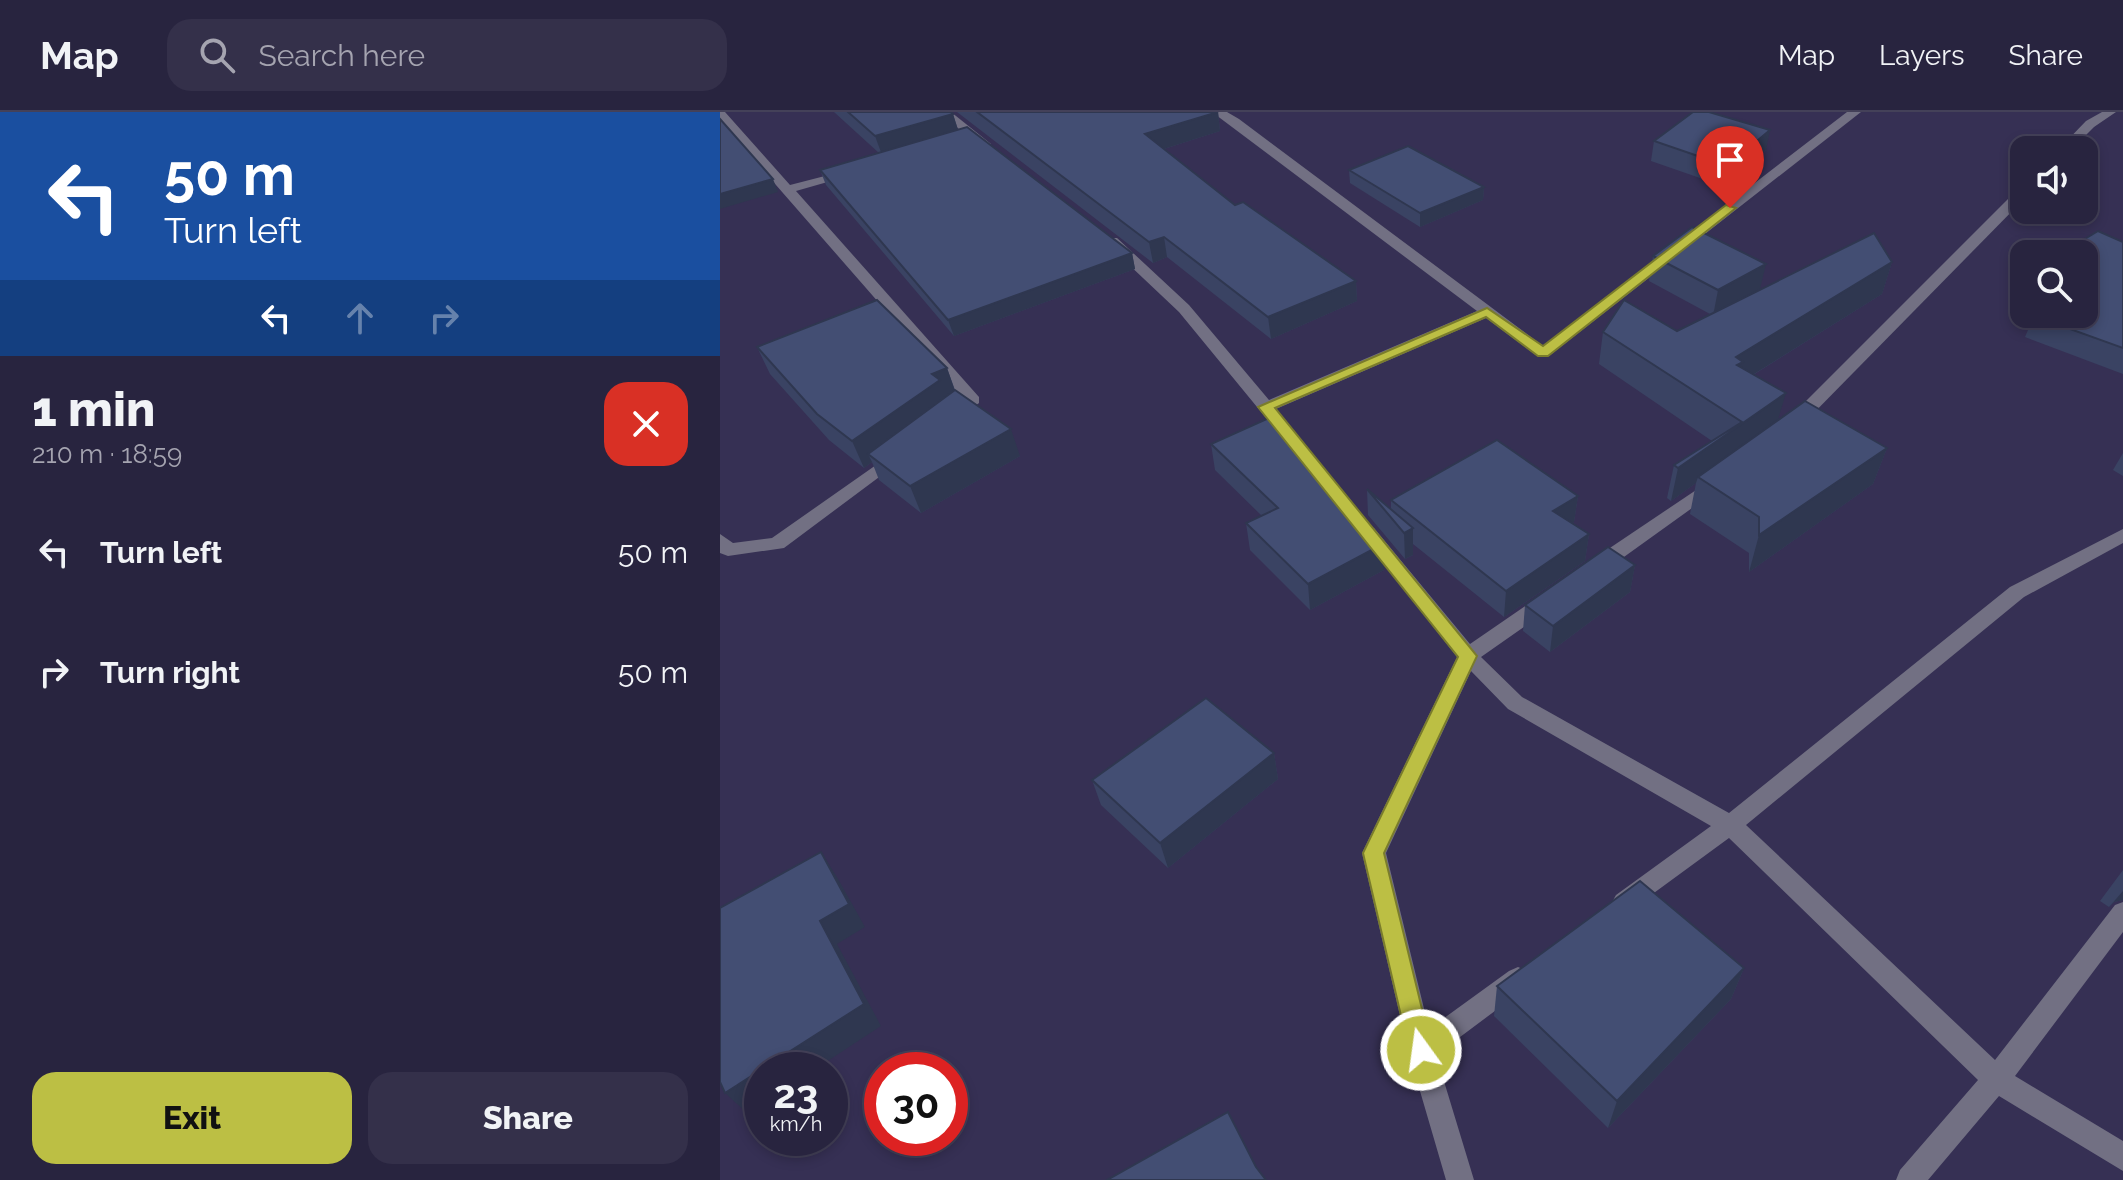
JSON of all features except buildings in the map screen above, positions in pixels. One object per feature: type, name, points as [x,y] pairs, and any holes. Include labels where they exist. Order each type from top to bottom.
[{"type":"street","points":[[944,112],[967,137],[998,154]]},
{"type":"street","points":[[1218,112],[1543,353],[1855,112]]},
{"type":"street","points":[[2078,136],[2110,112]]},
{"type":"street","points":[[720,114],[973,400],[936,427]]},
{"type":"street","points":[[786,190],[859,169]]},
{"type":"street","points":[[1777,440],[2010,205]]},
{"type":"street","points":[[1094,228],[1143,265],[1218,347],[1305,454]]},
{"type":"street","points":[[1266,407],[1487,312]]},
{"type":"street","points":[[720,540],[728,550],[777,544],[911,445]]},
{"type":"street","points":[[1584,575],[1726,476]]},
{"type":"street","points":[[1353,513],[1468,656],[1515,703],[1730,825],[1996,1079],[2123,1157]]},
{"type":"street","points":[[1601,919],[1730,825],[2017,592],[2123,535]]},
{"type":"street","points":[[1460,1180],[1421,1050],[1374,853],[1468,656],[1558,593]]},
{"type":"street","points":[[1910,1180],[1996,1079],[2123,913]]},
{"type":"street","points":[[1421,1050],[1537,966]]},
{"type":"route","points":[[1421,1050],[1374,853],[1468,656],[1266,407],[1487,312],[1543,353],[1730,208]]}]
